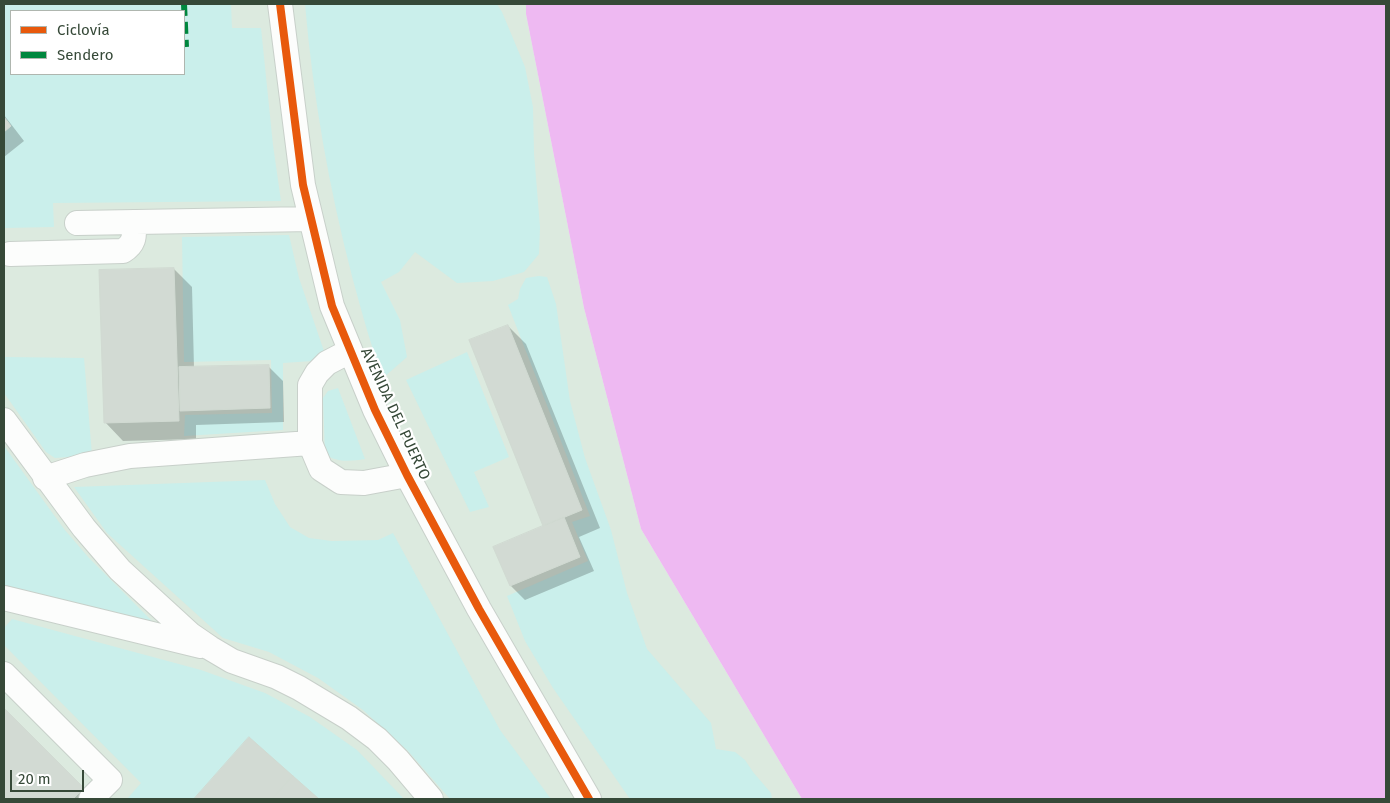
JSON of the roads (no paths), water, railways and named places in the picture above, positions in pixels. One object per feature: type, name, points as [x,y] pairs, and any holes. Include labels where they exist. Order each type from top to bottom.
[{"type":"street","name":"AVENIDA DEL PUERTO","points":[[280,4],[303,185],[332,306],[375,410],[407,475],[479,609],[589,799]]},
{"type":"street","points":[[77,223],[311,219]]},
{"type":"street","points":[[10,254],[123,251],[134,240],[134,222]]},
{"type":"street","points":[[350,351],[327,363],[317,373],[310,385],[310,443],[321,468],[341,482],[364,484],[407,475]]},
{"type":"street","points":[[4,420],[45,478],[120,570],[191,635],[232,661],[277,677],[349,718],[377,740],[398,760],[431,799]]},
{"type":"street","points":[[45,478],[85,465],[130,456],[310,443]]},
{"type":"street","points":[[5,599],[210,648]]},
{"type":"street","points":[[4,674],[110,780],[91,799]]}]
